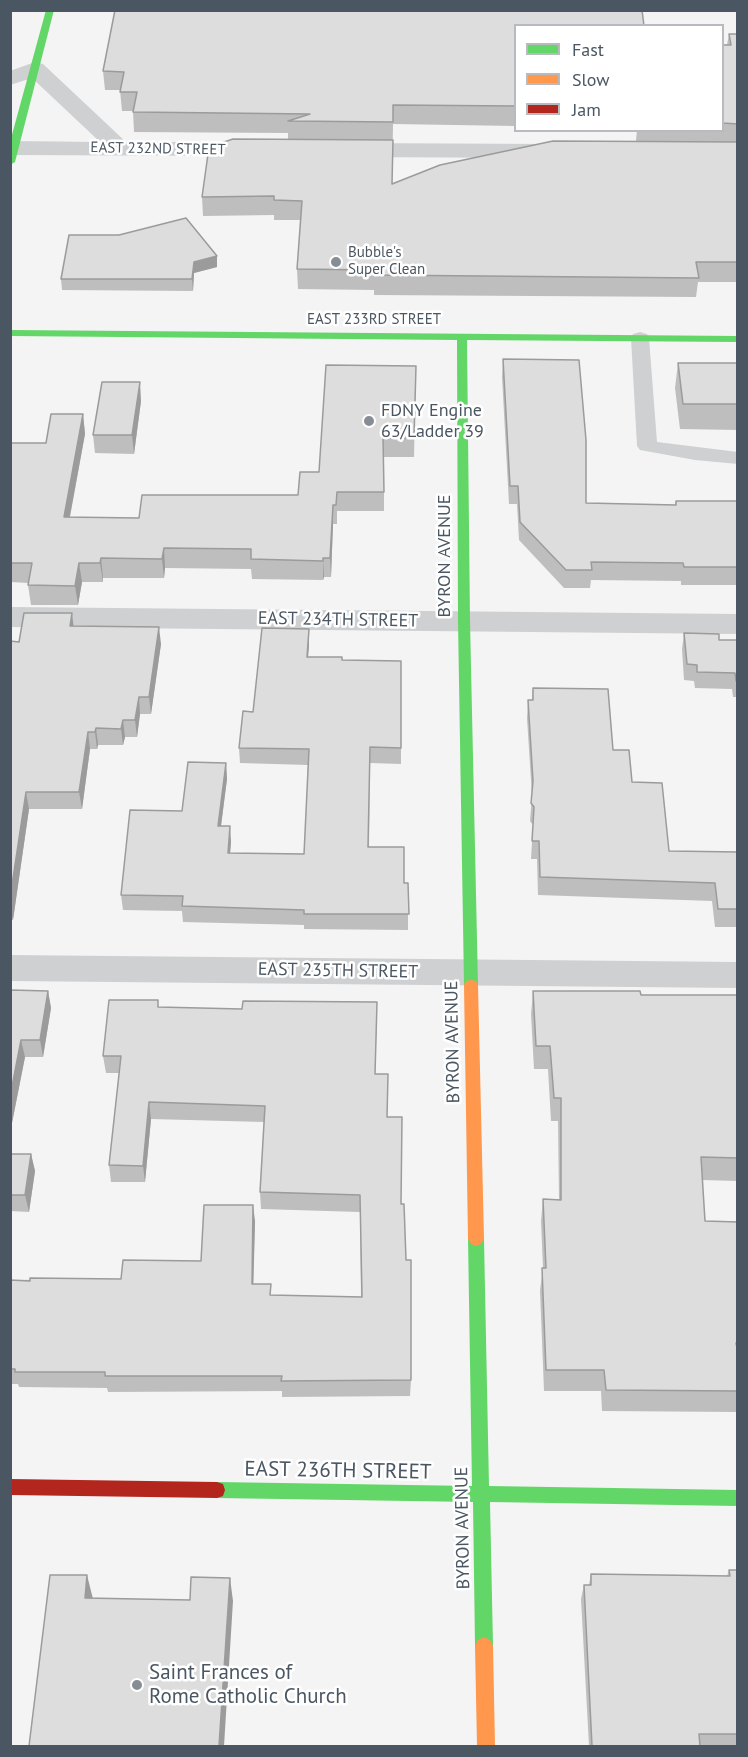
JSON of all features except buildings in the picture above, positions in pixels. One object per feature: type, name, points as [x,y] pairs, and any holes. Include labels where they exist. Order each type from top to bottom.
[{"type":"street","points":[[12,153],[50,10]]},
{"type":"street","points":[[10,79],[35,69]]},
{"type":"street","points":[[35,69],[121,149]]},
{"type":"street","name":"EAST 232ND STREET","points":[[12,153],[121,149],[275,150]]},
{"type":"street","points":[[322,150],[570,151]]},
{"type":"street","name":"EAST 233RD STREET","points":[[10,333],[738,339]]},
{"type":"street","name":"BYRON AVENUE","points":[[462,337],[464,621],[486,1746]]},
{"type":"street","name":"EAST 234TH STREET","points":[[10,617],[738,624]]},
{"type":"street","name":"EAST 235TH STREET","points":[[10,968],[738,975]]},
{"type":"street","name":"EAST 236TH STREET","points":[[10,1487],[738,1498]]},
{"type":"lane","points":[[640,338],[647,446],[738,458]]},
{"type":"traffic: fast","points":[[10,162],[50,10]]},
{"type":"traffic: fast","points":[[10,333],[738,339]]},
{"type":"traffic: fast","points":[[462,337],[464,621],[471,985]]},
{"type":"traffic: fast","points":[[476,1239],[484,1646]]},
{"type":"traffic: fast","points":[[217,1490],[738,1498]]},
{"type":"traffic: slow","points":[[471,985],[476,1239]]},
{"type":"traffic: slow","points":[[484,1646],[486,1746]]},
{"type":"traffic: jam","points":[[10,1487],[217,1490]]},
{"type":"place","name":"Bubble's Super Clean","points":[[336,262]]},
{"type":"place","name":"FDNY Engine 63/Ladder 39","points":[[369,421]]},
{"type":"place","name":"Saint Frances of Rome Catholic Church","points":[[137,1685]]}]
